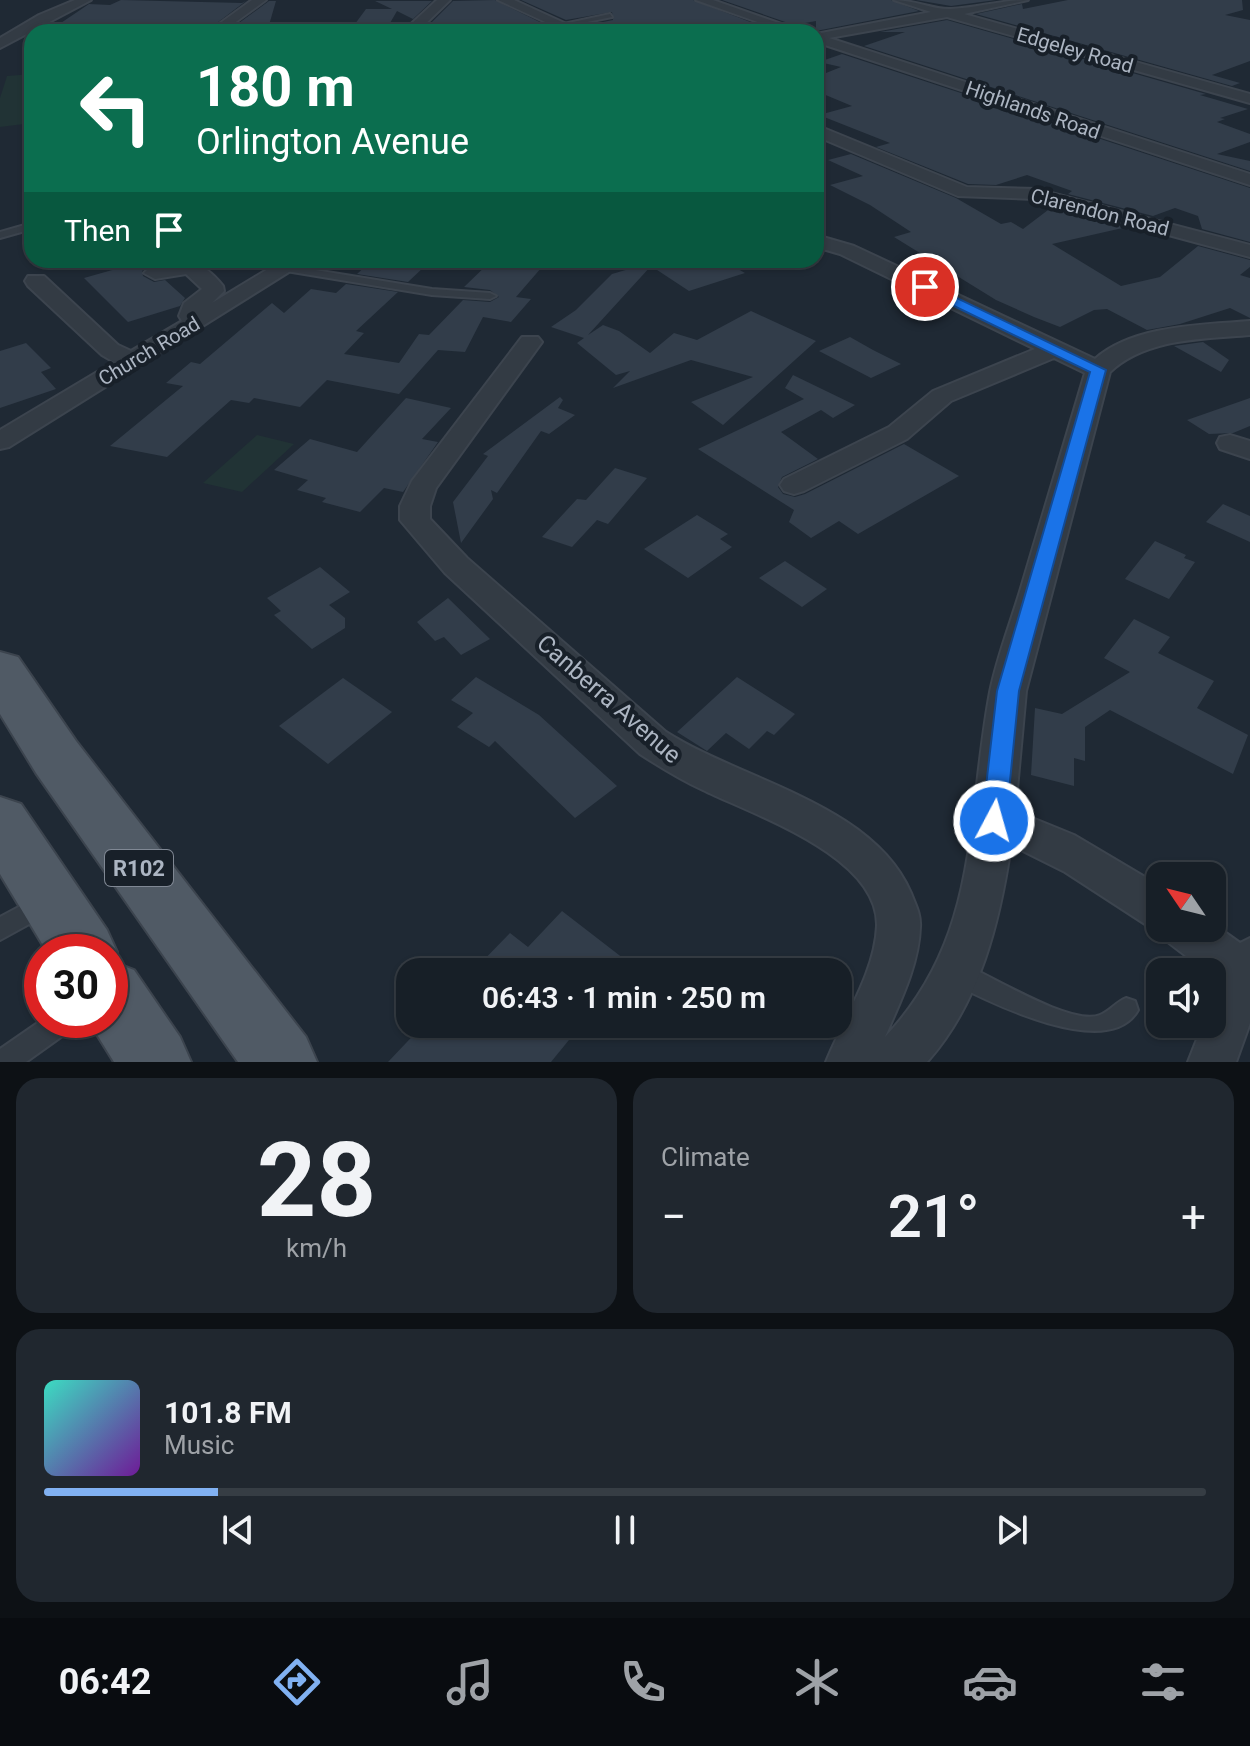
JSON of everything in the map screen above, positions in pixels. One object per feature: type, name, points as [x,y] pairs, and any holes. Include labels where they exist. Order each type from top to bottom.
[{"type":"main road","name":"R102","points":[[0,671],[56,757],[281,1062]]},
{"type":"main road","points":[[0,822],[26,915],[56,934]]},
{"type":"main road","points":[[128,1021],[155,1062]]},
{"type":"street","points":[[32,24],[85,0]]},
{"type":"street","points":[[226,24],[260,0]]},
{"type":"street","points":[[418,24],[444,0]]},
{"type":"street","points":[[504,0],[560,24]]},
{"type":"street","points":[[702,0],[774,24]]},
{"type":"street","name":"Edgeley Road","points":[[900,0],[1245,96]]},
{"type":"street","points":[[824,36],[912,17],[1022,0]]},
{"type":"street","points":[[14,19],[43,18]]},
{"type":"street","points":[[0,44],[24,28]]},
{"type":"street","points":[[12,35],[24,35]]},
{"type":"street","name":"Highlands Road","points":[[824,41],[1250,180]]},
{"type":"street","points":[[1212,106],[1245,96]]},
{"type":"street","name":"Clarendon Road","points":[[824,133],[964,192],[1036,194],[1240,245],[1250,251]]},
{"type":"street","points":[[824,243],[847,250],[1098,370]]},
{"type":"street","points":[[155,273],[184,268]]},
{"type":"street","points":[[190,326],[190,311],[213,291],[212,286],[191,268]]},
{"type":"street","name":"Church Road","points":[[0,441],[284,268]]},
{"type":"street","points":[[36,281],[110,350],[131,361]]},
{"type":"street","points":[[895,1062],[929,1025],[956,973],[982,897],[1008,691],[1098,370],[1106,360],[1155,341],[1250,328]]},
{"type":"street","name":"Canberra Avenue","points":[[530,342],[422,487],[415,506],[415,520],[465,573],[653,743],[691,768],[824,827],[846,841],[866,860],[890,892],[899,916],[896,944],[850,1062]]},
{"type":"street","points":[[794,485],[898,433],[942,396],[1055,349]]},
{"type":"street","points":[[994,821],[1035,834],[1073,854],[1146,901]]},
{"type":"street","points":[[1207,942],[1247,967],[1212,1062]]},
{"type":"lane","points":[[1139,0],[1159,5]]},
{"type":"lane","points":[[567,24],[610,16]]},
{"type":"lane","points":[[0,235],[24,228]]},
{"type":"lane","points":[[311,268],[432,292],[490,296]]},
{"type":"lane","points":[[956,973],[1066,1026],[1100,1028],[1126,1010]]},
{"type":"lane","points":[[4,1062],[38,1038]]},
{"type":"shaded area","points":[[24,75],[24,124],[0,127],[0,98],[7,76]]},
{"type":"shaded area","points":[[257,435],[294,444],[242,492],[203,483]]},
{"type":"building","points":[[121,0],[246,1],[216,24],[59,24],[89,4],[110,5]]},
{"type":"building","points":[[495,0],[544,24],[430,24],[453,1]]},
{"type":"building","points":[[521,0],[693,0],[755,24],[594,24],[613,20],[612,12],[566,20]]},
{"type":"building","points":[[722,0],[891,0],[919,11],[824,29],[824,24],[816,24],[816,21],[791,24]]},
{"type":"building","points":[[916,0],[996,0],[951,6]]},
{"type":"building","points":[[1068,0],[1242,0],[1243,10],[1225,15],[1250,20],[1250,61],[1212,75],[1240,83],[1232,86],[976,14],[1022,4],[1023,9]]},
{"type":"building","points":[[269,1],[276,1],[269,24],[238,24]]},
{"type":"building","points":[[375,1],[432,1],[413,19],[397,11],[390,23],[355,24],[366,9],[392,9]]},
{"type":"building","points":[[947,20],[1206,94],[1200,95],[1248,109],[1220,118],[1225,119],[1217,122],[1250,134],[1250,142],[1217,154],[1250,161],[1250,171],[864,46],[905,32],[880,32]]},
{"type":"building","points":[[842,54],[1250,188],[1250,242],[1202,229],[1198,216],[1175,208],[1153,216],[1068,194],[1072,191],[1027,175],[996,185],[968,184],[876,147],[890,143],[824,117],[824,114],[852,106],[824,94],[824,74],[841,67],[824,63],[824,60]]},
{"type":"building","points":[[851,154],[956,198],[1001,224],[1011,222],[1023,229],[1052,207],[1127,227],[1052,244],[1121,286],[1160,277],[1198,246],[1250,260],[1250,267],[1240,275],[1250,278],[1250,318],[1230,308],[1180,324],[1147,330],[1107,309],[1094,310],[1060,327],[1034,317],[996,300],[894,237],[911,232],[870,205],[830,185],[863,176],[828,160]]},
{"type":"building","points":[[119,268],[146,268],[142,271],[143,276],[154,282],[165,280],[185,298],[180,306],[128,322],[84,278]]},
{"type":"building","points":[[364,268],[423,268],[408,282],[357,274]]},
{"type":"building","points":[[484,268],[541,268],[516,297],[531,299],[511,322],[483,317],[465,352],[438,350],[399,394],[327,380],[300,407],[254,398],[249,403],[231,400],[167,457],[110,446],[183,386],[166,383],[191,362],[200,364],[272,303],[284,313],[311,289],[336,293],[346,284],[398,292],[356,331],[364,333],[344,354],[399,363],[419,334],[429,335],[463,300],[490,302],[499,297],[490,290],[464,287]]},
{"type":"building","points":[[632,268],[649,268],[588,335],[603,325],[619,331],[650,353],[674,333],[697,340],[751,311],[816,341],[723,425],[691,402],[753,377],[691,360],[613,388],[630,371],[616,375],[577,343],[584,338],[551,327],[576,310],[612,274]]},
{"type":"building","points":[[654,268],[736,268],[745,273],[689,291]]},
{"type":"building","points":[[850,337],[901,364],[871,378],[819,351]]},
{"type":"building","points":[[1203,342],[1229,360],[1221,372],[1174,346]]},
{"type":"building","points":[[26,343],[51,368],[41,372],[56,389],[0,408],[0,351]]},
{"type":"building","points":[[793,375],[855,405],[833,418],[821,410],[781,432],[818,459],[782,477],[778,487],[783,494],[795,497],[805,494],[904,444],[959,476],[858,534],[839,521],[811,538],[789,522],[794,510],[698,449],[804,399],[785,388]]},
{"type":"building","points":[[560,397],[563,400],[558,408],[575,415],[549,434],[541,431],[497,493],[491,490],[493,499],[461,543],[453,502],[488,456],[483,454]]},
{"type":"building","points":[[406,398],[451,408],[422,439],[438,442],[403,492],[384,488],[360,512],[322,502],[326,498],[297,490],[308,480],[274,470],[310,439],[357,452]]},
{"type":"building","points":[[1250,398],[1250,426],[1233,433],[1209,434],[1187,420]]},
{"type":"building","points":[[615,468],[647,478],[608,524],[597,520],[572,547],[542,537],[577,499],[586,500]]},
{"type":"building","points":[[1223,504],[1250,516],[1250,542],[1206,522]]},
{"type":"building","points":[[697,515],[728,534],[720,539],[732,547],[688,578],[644,549]]},
{"type":"building","points":[[1155,541],[1195,562],[1169,599],[1125,579]]},
{"type":"building","points":[[785,561],[827,589],[802,607],[759,578]]},
{"type":"building","points":[[320,567],[350,592],[329,605],[345,618],[345,628],[312,649],[274,615],[281,611],[267,598]]},
{"type":"building","points":[[448,598],[490,639],[461,655],[444,637],[435,641],[417,622]]},
{"type":"building","points":[[1134,619],[1170,637],[1158,653],[1214,681],[1197,708],[1248,735],[1233,774],[1110,710],[1085,727],[1085,761],[1074,758],[1074,786],[1031,775],[1035,708],[1062,714],[1130,672],[1104,658]]},
{"type":"building","points":[[476,677],[539,715],[617,786],[575,818],[495,741],[489,747],[457,727],[473,713],[451,700]]},
{"type":"building","points":[[737,677],[795,714],[774,735],[767,731],[749,749],[726,733],[707,751],[677,732]]},
{"type":"building","points":[[343,678],[392,712],[328,764],[279,726]]},
{"type":"building","points":[[562,911],[623,958],[486,958],[510,933],[528,947]]},
{"type":"building","points":[[411,1038],[571,1038],[551,1062],[388,1062]]},
{"type":"route","points":[[925,287],[1098,370],[1008,691],[994,821]]}]
